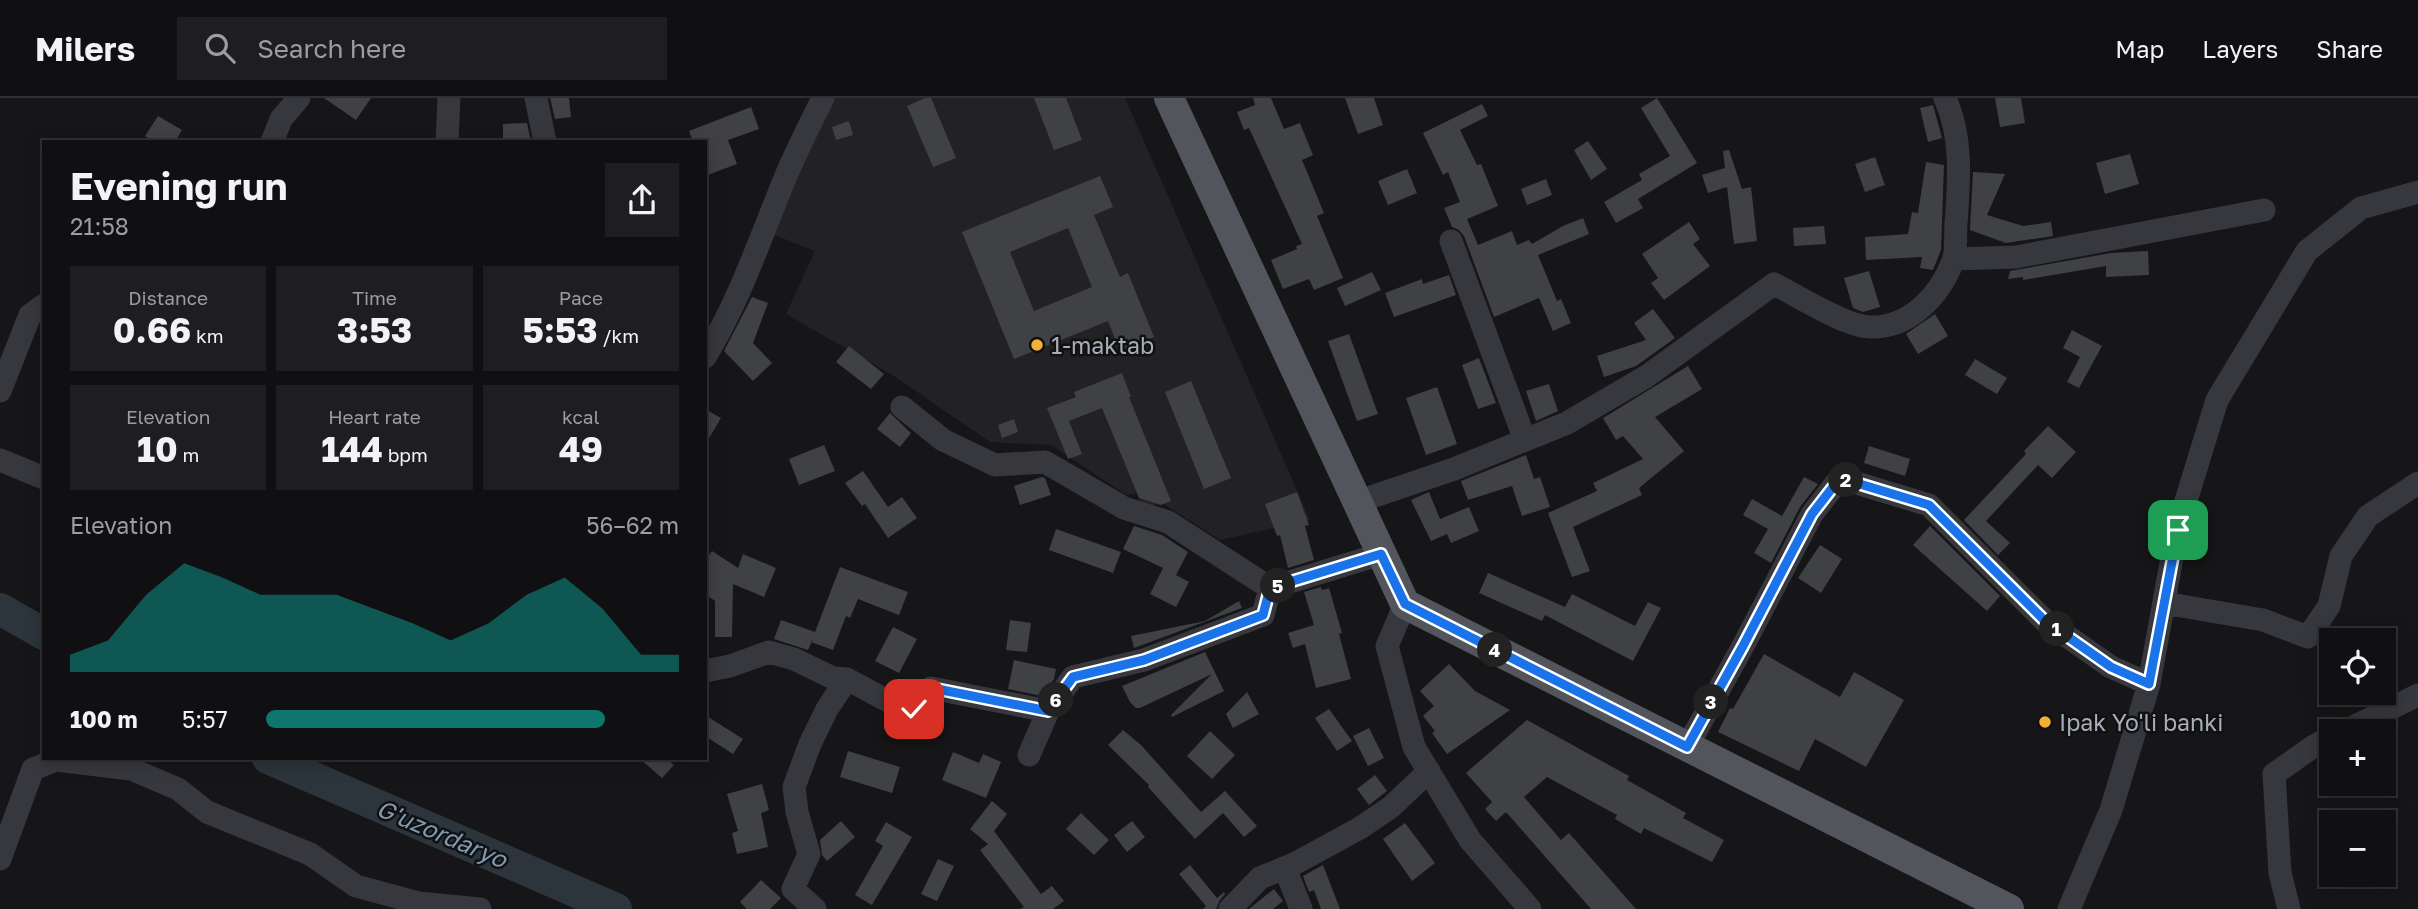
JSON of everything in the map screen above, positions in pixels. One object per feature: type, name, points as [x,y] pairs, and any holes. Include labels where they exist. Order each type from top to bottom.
[{"type":"main road","points":[[1169,98],[1405,604],[2009,909]]},
{"type":"street","points":[[273,140],[281,119],[299,98]]},
{"type":"street","points":[[447,140],[449,98]]},
{"type":"street","points":[[536,98],[545,140]]},
{"type":"street","points":[[707,354],[750,270],[789,169],[823,98]]},
{"type":"street","points":[[1357,502],[1454,469],[1567,423],[1647,376],[1774,284],[1852,325],[1873,327],[1907,319],[1937,293],[1954,259],[1960,171],[1955,120],[1945,98]]},
{"type":"street","points":[[2069,909],[2111,810],[2149,684],[2178,530],[2217,400],[2307,251],[2361,208],[2418,192]]},
{"type":"street","points":[[1954,259],[2017,257],[2264,209]]},
{"type":"street","points":[[1451,241],[1525,440]]},
{"type":"street","points":[[0,391],[30,315],[42,306]]},
{"type":"street","points":[[902,407],[943,440],[995,465],[1045,462],[1124,508],[1168,522],[1270,588],[1381,554]]},
{"type":"street","points":[[0,460],[42,477]]},
{"type":"street","points":[[1687,747],[1812,514],[1840,478],[1929,505],[2044,620],[2111,667],[2149,684]]},
{"type":"street","points":[[2164,603],[2263,620],[2308,637],[2329,606],[2341,556],[2368,516],[2418,483]]},
{"type":"street","points":[[1029,755],[1048,711],[1073,677],[1144,660],[1263,615],[1270,588]]},
{"type":"street","points":[[1405,604],[1387,646],[1414,747],[1470,840],[1530,909]]},
{"type":"street","points":[[707,671],[730,666],[769,652],[794,659],[832,678],[847,679],[897,706],[914,709],[932,688],[1048,711]]},
{"type":"street","points":[[815,909],[793,889],[809,853],[797,812],[794,788],[810,744],[827,709],[847,679]]},
{"type":"street","points":[[2369,719],[2418,695]]},
{"type":"street","points":[[2289,909],[2280,873],[2274,774],[2319,743]]},
{"type":"street","points":[[0,859],[33,769],[55,760],[131,769],[178,789],[208,812],[310,854],[356,886],[419,904],[480,909]]},
{"type":"street","points":[[1230,909],[1260,878],[1285,868],[1360,828],[1391,807],[1429,771]]},
{"type":"street","points":[[1285,868],[1301,909]]},
{"type":"shaded area","name":"1-maktab","points":[[834,98],[1125,98],[1310,520],[1220,540],[1162,503],[1142,508],[1137,493],[1126,495],[1051,445],[990,442],[894,376],[786,314],[815,251],[769,233]]},
{"type":"building","points":[[324,98],[371,98],[356,120]]},
{"type":"building","points":[[550,98],[569,98],[571,117],[555,119]]},
{"type":"building","points":[[931,98],[956,158],[933,167],[907,106]]},
{"type":"building","points":[[1034,98],[1066,98],[1082,140],[1054,150]]},
{"type":"building","points":[[1253,98],[1271,98],[1284,129],[1300,123],[1313,155],[1302,160],[1324,213],[1317,216],[1343,278],[1314,290],[1309,279],[1283,289],[1271,260],[1297,249],[1296,246],[1302,244],[1249,128],[1244,130],[1237,112],[1255,105]]},
{"type":"building","points":[[1345,98],[1374,98],[1383,125],[1358,134]]},
{"type":"building","points":[[1657,98],[1697,163],[1638,199],[1643,208],[1616,223],[1604,202],[1642,180],[1639,174],[1670,156],[1641,108]]},
{"type":"building","points":[[1995,98],[2021,98],[2025,123],[2000,127]]},
{"type":"building","points":[[1482,104],[1488,116],[1460,130],[1477,165],[1481,164],[1498,206],[1467,219],[1478,245],[1512,231],[1517,245],[1529,240],[1532,244],[1583,218],[1589,234],[1538,255],[1557,301],[1561,299],[1571,323],[1553,331],[1539,298],[1494,317],[1464,236],[1452,227],[1444,208],[1460,202],[1448,172],[1443,175],[1423,133]]},
{"type":"building","points":[[1933,105],[1942,138],[1928,142],[1920,108]]},
{"type":"building","points":[[751,107],[759,129],[728,140],[737,164],[707,175],[707,140],[692,140],[689,131]]},
{"type":"building","points":[[158,116],[182,130],[176,140],[151,140],[145,136]]},
{"type":"building","points":[[849,121],[853,135],[836,140],[832,127]]},
{"type":"building","points":[[527,123],[531,140],[503,140],[503,124]]},
{"type":"building","points":[[1588,141],[1607,169],[1591,180],[1574,150]]},
{"type":"building","points":[[1729,150],[1742,189],[1751,187],[1757,241],[1734,244],[1727,187],[1708,193],[1702,175],[1725,168],[1723,151]]},
{"type":"building","points":[[2130,154],[2139,184],[2105,194],[2096,163]]},
{"type":"building","points":[[1875,157],[1885,185],[1865,192],[1855,164]]},
{"type":"building","points":[[1926,162],[1944,165],[1941,250],[1933,270],[1920,268],[1922,257],[1866,260],[1865,237],[1908,234],[1912,212],[1918,213]]},
{"type":"building","points":[[1407,169],[1417,193],[1388,205],[1378,181]]},
{"type":"building","points":[[1973,172],[2005,174],[1987,215],[2023,226],[2051,222],[2053,236],[2006,243],[1970,230]]},
{"type":"building","points":[[1100,176],[1113,207],[1094,215],[1120,277],[1128,273],[1154,337],[1120,351],[1108,321],[1014,359],[962,232]],"holes":[[[1068,228],[1092,287],[1034,311],[1010,252]]]},
{"type":"building","points":[[1546,179],[1552,195],[1527,205],[1521,189]]},
{"type":"building","points":[[1689,222],[1700,239],[1693,244],[1710,266],[1664,300],[1651,283],[1658,278],[1642,254]]},
{"type":"building","points":[[1824,226],[1826,244],[1794,246],[1793,228]]},
{"type":"building","points":[[2148,251],[2149,275],[2106,277],[2106,266],[2023,280],[2023,277],[2008,279],[2010,271],[2111,253]]},
{"type":"building","points":[[1869,271],[1880,307],[1863,312],[1853,308],[1844,278]]},
{"type":"building","points":[[1372,272],[1381,290],[1345,306],[1337,288]]},
{"type":"building","points":[[1449,275],[1456,295],[1394,317],[1385,293],[1422,279],[1423,284]]},
{"type":"building","points":[[752,297],[768,303],[753,343],[772,363],[753,381],[724,351]]},
{"type":"building","points":[[1653,309],[1675,338],[1636,366],[1604,377],[1597,356],[1646,340],[1634,323]]},
{"type":"building","points":[[1935,314],[1948,336],[1918,354],[1906,334]]},
{"type":"building","points":[[2072,330],[2102,346],[2079,388],[2067,382],[2080,357],[2063,348]]},
{"type":"building","points":[[1349,334],[1378,414],[1357,421],[1328,341]]},
{"type":"building","points":[[849,346],[884,374],[871,389],[836,362]]},
{"type":"building","points":[[1479,358],[1496,403],[1478,409],[1462,365]]},
{"type":"building","points":[[1975,359],[2007,378],[1997,394],[1965,375]]},
{"type":"building","points":[[1688,366],[1702,389],[1655,417],[1684,451],[1639,488],[1642,495],[1573,527],[1590,571],[1572,577],[1548,513],[1597,491],[1593,483],[1643,459],[1623,436],[1616,440],[1603,418]]},
{"type":"building","points":[[1122,373],[1171,501],[1161,505],[1139,498],[1102,408],[1069,421],[1082,454],[1068,459],[1047,408],[1076,397],[1074,392]]},
{"type":"building","points":[[1191,381],[1231,478],[1204,489],[1165,392]]},
{"type":"building","points":[[1549,384],[1558,411],[1536,421],[1526,391]]},
{"type":"building","points":[[1437,387],[1457,444],[1426,455],[1406,398]]},
{"type":"building","points":[[707,410],[721,418],[707,442]]},
{"type":"building","points":[[890,413],[911,433],[900,447],[877,429]]},
{"type":"building","points":[[1014,419],[1018,432],[1002,438],[998,425]]},
{"type":"building","points":[[2048,426],[2076,452],[2052,478],[2038,465],[1986,521],[2010,543],[1998,555],[1964,520],[2026,454],[2024,451]]},
{"type":"building","points":[[824,445],[835,471],[799,485],[789,459]]},
{"type":"building","points":[[1869,446],[1910,459],[1905,476],[1864,463]]},
{"type":"building","points":[[1526,455],[1534,479],[1540,477],[1550,507],[1522,516],[1512,486],[1468,500],[1461,481]]},
{"type":"building","points":[[863,471],[888,507],[902,497],[917,518],[888,538],[865,504],[862,506],[845,483]]},
{"type":"building","points":[[1804,477],[1818,484],[1800,507],[1771,563],[1754,553],[1768,529],[1743,515],[1752,499],[1782,516]]},
{"type":"building","points":[[1045,478],[1051,495],[1020,505],[1014,486]]},
{"type":"building","points":[[1297,492],[1309,525],[1305,526],[1314,560],[1288,568],[1280,535],[1277,536],[1265,504]]},
{"type":"building","points":[[1429,492],[1440,519],[1469,507],[1479,531],[1451,543],[1447,534],[1431,541],[1411,500]]},
{"type":"building","points":[[1134,526],[1162,535],[1188,552],[1176,575],[1189,582],[1176,607],[1150,594],[1163,568],[1123,549]]},
{"type":"building","points":[[1930,526],[2000,596],[1987,611],[1913,545]]},
{"type":"building","points":[[1056,529],[1121,552],[1113,573],[1049,550]]},
{"type":"building","points":[[1820,545],[1842,559],[1821,593],[1798,578]]},
{"type":"building","points":[[712,551],[738,568],[743,554],[776,568],[764,597],[733,584],[732,637],[715,637],[715,601],[707,595],[707,558]]},
{"type":"building","points":[[840,567],[908,592],[899,615],[858,599],[850,618],[846,616],[833,650],[812,642],[808,650],[774,639],[781,620],[815,632]]},
{"type":"building","points":[[1488,573],[1565,607],[1572,594],[1635,626],[1648,602],[1661,608],[1633,661],[1545,615],[1542,621],[1479,593]]},
{"type":"building","points":[[1321,587],[1322,590],[1329,588],[1351,679],[1316,688],[1305,644],[1293,648],[1288,633],[1314,625],[1304,592]]},
{"type":"building","points":[[1239,601],[1242,608],[1134,648],[1131,636],[1205,621]]},
{"type":"building","points":[[1010,620],[1031,623],[1027,652],[1006,650]]},
{"type":"building","points":[[893,627],[917,639],[899,673],[875,661]]},
{"type":"building","points":[[1205,652],[1224,691],[1172,717],[1212,674],[1140,708],[1130,702],[1122,686]]},
{"type":"building","points":[[1764,654],[1840,697],[1854,672],[1904,700],[1866,767],[1815,739],[1799,771],[1718,732]]},
{"type":"building","points":[[1014,660],[1056,669],[1054,679],[1042,696],[1008,689]]},
{"type":"building","points":[[1449,664],[1475,691],[1510,710],[1447,754],[1432,733],[1435,731],[1423,716],[1434,706],[1420,691]]},
{"type":"building","points":[[1247,692],[1259,714],[1233,728],[1226,714]]},
{"type":"building","points":[[1329,709],[1352,741],[1337,751],[1315,718]]},
{"type":"building","points":[[707,716],[743,739],[733,754],[707,737]]},
{"type":"building","points":[[1527,720],[1629,776],[1627,780],[1686,813],[1683,818],[1724,840],[1712,862],[1644,828],[1641,834],[1615,819],[1617,815],[1547,777],[1524,797],[1561,840],[1569,833],[1636,909],[1591,909],[1506,812],[1496,821],[1485,809],[1492,802],[1466,773]]},
{"type":"building","points":[[1369,728],[1384,758],[1368,766],[1353,736]]},
{"type":"building","points":[[1123,730],[1141,745],[1201,812],[1225,791],[1257,826],[1244,837],[1223,813],[1195,839],[1149,785],[1108,745]]},
{"type":"building","points":[[1210,731],[1235,755],[1212,779],[1187,756]]},
{"type":"building","points":[[848,751],[900,767],[892,793],[840,777]]},
{"type":"building","points":[[953,752],[979,763],[983,754],[1001,762],[986,798],[942,780]]},
{"type":"building","points":[[641,760],[668,760],[674,765],[662,778]]},
{"type":"building","points":[[1375,775],[1387,791],[1369,805],[1357,789]]},
{"type":"building","points":[[762,784],[769,810],[761,813],[768,847],[737,854],[732,833],[738,831],[727,794]]},
{"type":"building","points":[[992,801],[1007,814],[994,831],[1041,894],[1052,886],[1064,901],[1053,909],[1020,909],[1024,907],[980,850],[988,844],[970,829]]},
{"type":"building","points":[[1081,813],[1109,840],[1094,855],[1066,829]]},
{"type":"building","points":[[841,821],[855,837],[827,861],[822,855],[820,840]]},
{"type":"building","points":[[1132,821],[1145,837],[1127,852],[1114,835]]},
{"type":"building","points":[[886,822],[912,837],[872,905],[855,895],[883,846],[875,841]]},
{"type":"building","points":[[1405,823],[1435,863],[1412,881],[1383,839]]},
{"type":"building","points":[[938,859],[954,866],[937,901],[921,894]]},
{"type":"building","points":[[1190,865],[1217,898],[1224,892],[1216,909],[1203,909],[1206,906],[1179,874]]},
{"type":"building","points":[[1323,865],[1340,909],[1321,909],[1314,890],[1309,892],[1303,876]]},
{"type":"building","points":[[761,880],[781,898],[770,909],[747,909],[740,902]]},
{"type":"building","points":[[1274,889],[1283,901],[1273,909],[1249,909]]},
{"type":"waterway","name":"G'uzordaryo","points":[[0,609],[42,633]]},
{"type":"waterway","name":"G'uzordaryo","points":[[273,760],[616,909]]},
{"type":"place","name":"1-maktab","points":[[1037,345]]},
{"type":"place","name":"Ipak Yo'li banki","points":[[2045,722]]},
{"type":"route","points":[[914,709],[932,688],[1048,711],[1073,677],[1144,660],[1263,615],[1270,588],[1381,554],[1405,604],[1687,747],[1812,514],[1840,478],[1929,505],[2044,620],[2111,667],[2149,684],[2178,530]]}]
